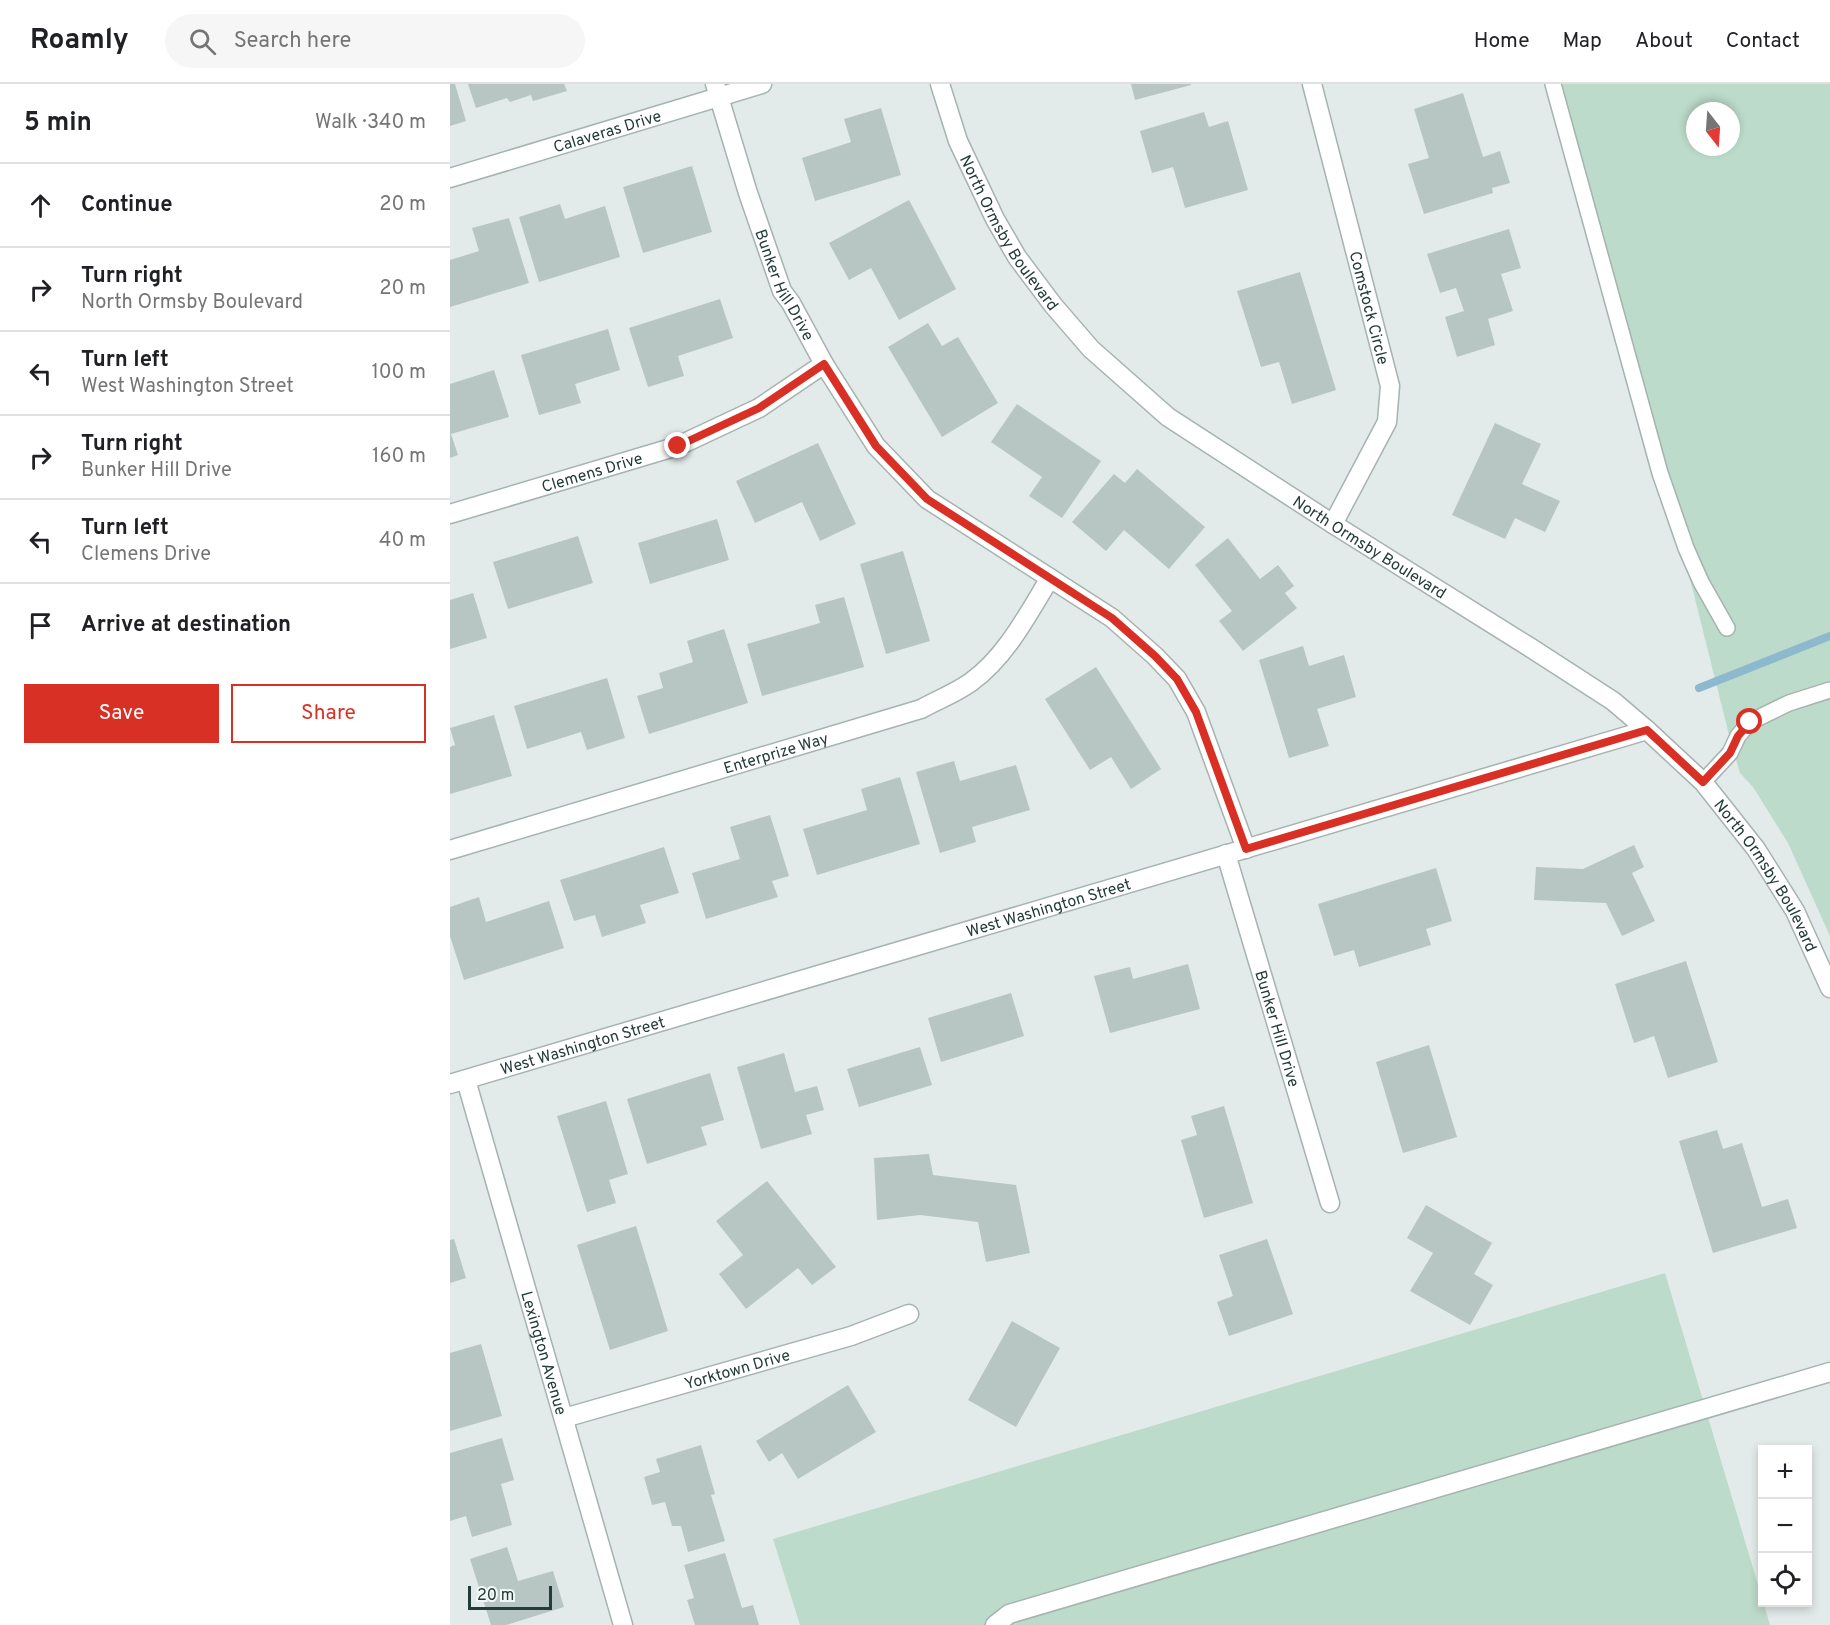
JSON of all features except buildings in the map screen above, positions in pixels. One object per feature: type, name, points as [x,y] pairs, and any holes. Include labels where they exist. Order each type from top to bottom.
[{"type":"street","name":"Calaveras Drive","points":[[450,178],[717,90],[762,84]]},
{"type":"street","name":"North Ormsby Boulevard","points":[[940,84],[958,141],[994,219],[1017,257],[1053,305],[1091,349],[1168,417],[1604,695],[1647,730],[1703,782],[1756,849],[1795,911],[1830,987]]},
{"type":"street","name":"Comstock Circle","points":[[1312,84],[1390,386],[1387,422],[1334,524]]},
{"type":"street","name":"Bunker Hill Drive","points":[[717,90],[748,193],[782,291],[791,303],[824,364],[876,446],[927,499],[1112,618],[1177,679],[1196,712],[1246,849]]},
{"type":"street","name":"Clemens Drive","points":[[450,514],[678,446],[759,408],[824,364]]},
{"type":"street","name":"Enterprize Way","points":[[450,850],[921,709],[971,682],[992,663],[1013,638],[1050,578]]},
{"type":"street","name":"West Washington Street","points":[[458,1082],[1647,730]]},
{"type":"street","name":"Bunker Hill Drive","points":[[1226,854],[1330,1203]]},
{"type":"street","name":"Lexington Avenue","points":[[458,1082],[564,1418],[623,1625]]},
{"type":"street","name":"Yorktown Drive","points":[[564,1418],[851,1336],[909,1314]]},
{"type":"street","points":[[995,1625],[1009,1614],[1830,1372]]},
{"type":"lane","points":[[1553,84],[1660,473],[1686,548],[1726,628]]},
{"type":"lane","points":[[1703,782],[1730,753],[1738,736],[1750,722],[1789,703],[1830,690]]},
{"type":"green space","points":[[1557,84],[1830,84],[1830,936],[1788,843],[1753,787],[1740,773],[1681,543]]},
{"type":"green space","points":[[1665,1273],[1758,1585],[1758,1607],[1765,1607],[1770,1625],[800,1625],[773,1539]]},
{"type":"waterway","points":[[1699,688],[1830,636]]},
{"type":"route","points":[[678,446],[759,408],[824,364],[876,446],[927,499],[1112,618],[1177,679],[1196,712],[1246,849],[1647,730],[1703,782],[1730,753],[1738,736],[1750,722]]}]
